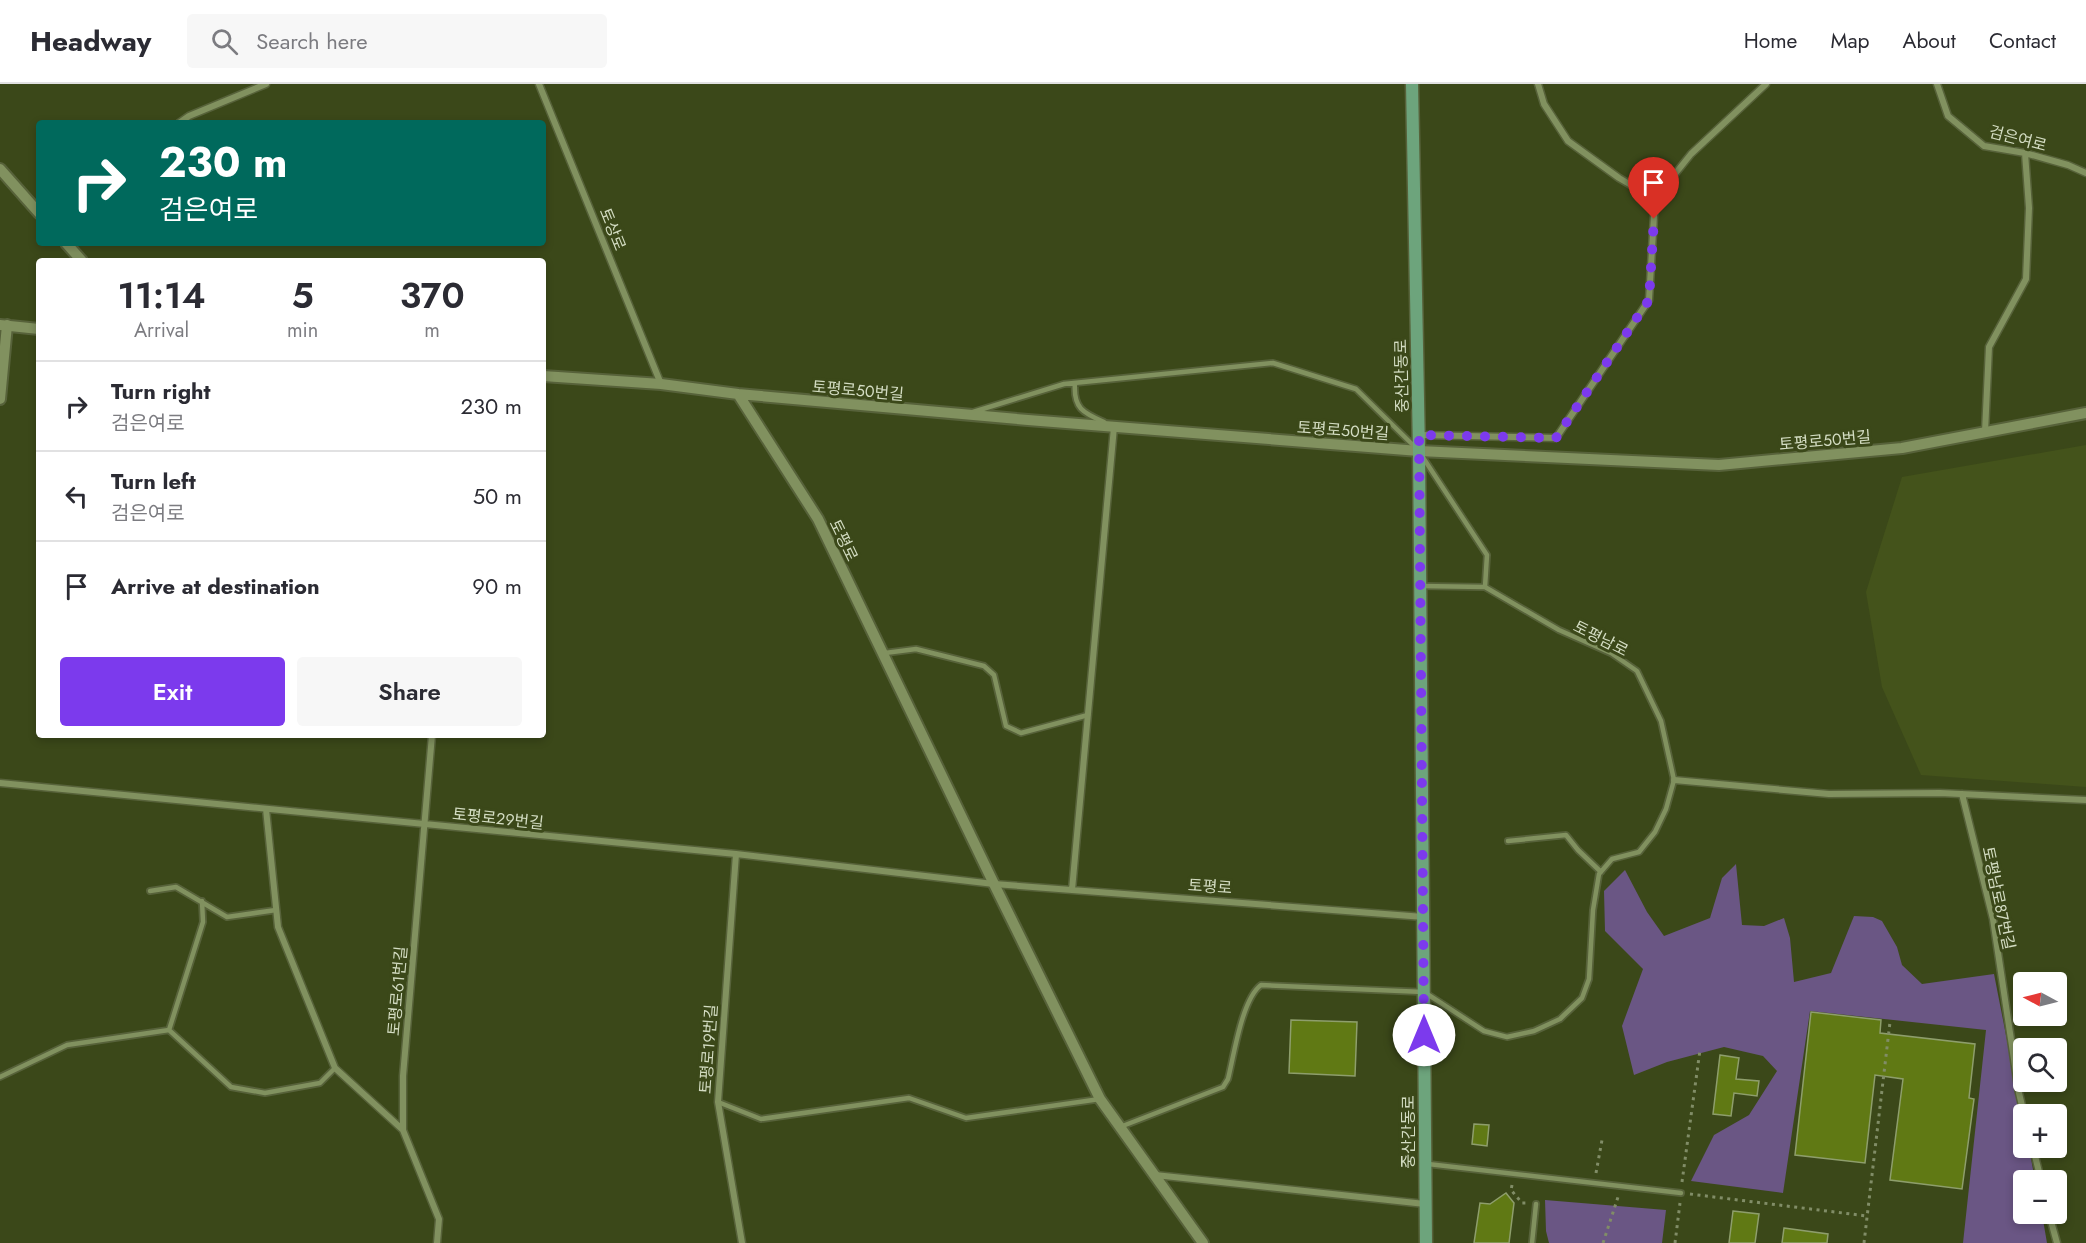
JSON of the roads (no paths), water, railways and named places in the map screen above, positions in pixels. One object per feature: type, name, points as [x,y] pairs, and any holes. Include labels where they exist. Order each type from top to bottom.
[{"type":"main road","name":"중산간동로","points":[[1412,84],[1419,435],[1426,1243]]},
{"type":"street","points":[[183,120],[266,84]]},
{"type":"street","name":"토상로","points":[[539,84],[661,384]]},
{"type":"street","points":[[1538,84],[1544,104],[1568,141],[1619,178],[1655,199]]},
{"type":"street","points":[[1419,435],[1556,438],[1649,300],[1655,199],[1691,154],[1766,84]]},
{"type":"street","name":"검은여로","points":[[1937,84],[1948,116],[1984,146],[2025,153],[2068,165],[2086,173]]},
{"type":"street","points":[[1985,432],[1989,347],[2026,279],[2030,208],[2025,153]]},
{"type":"street","points":[[0,169],[36,210]]},
{"type":"street","points":[[69,246],[79,258]]},
{"type":"street","points":[[0,392],[4,325],[36,328]]},
{"type":"street","points":[[546,376],[661,384],[738,394]]},
{"type":"street","name":"토평로50번길","points":[[738,394],[1419,451],[1719,465],[1902,448],[2086,413]]},
{"type":"street","name":"토평로","points":[[738,394],[818,519],[993,884],[1100,1099],[1203,1243]]},
{"type":"street","points":[[1072,890],[1114,427]]},
{"type":"street","name":"토평로61번길","points":[[432,738],[404,1076],[404,1130],[439,1220],[436,1243]]},
{"type":"street","points":[[1674,780],[1828,794],[1962,794],[2086,800]]},
{"type":"street","name":"토평로29번길","points":[[0,783],[736,854],[993,884]]},
{"type":"street","name":"토평남로87번길","points":[[1962,794],[1993,919],[2022,1104]]},
{"type":"street","points":[[266,809],[278,927],[335,1068],[404,1130]]},
{"type":"street","name":"토평로19번길","points":[[736,854],[718,1102],[742,1243]]},
{"type":"street","name":"토평로","points":[[993,884],[1424,917]]},
{"type":"street","points":[[1155,1175],[1425,1204]]},
{"type":"street","points":[[2052,1224],[2057,1243]]},
{"type":"lane","points":[[966,414],[1064,384],[1273,363],[1356,389],[1419,451],[1486,555],[1485,587]]},
{"type":"lane","points":[[1075,383],[1074,395],[1084,414],[1114,427]]},
{"type":"lane","name":"토평남로","points":[[1420,586],[1485,587],[1559,630],[1611,653],[1637,671],[1660,721],[1674,780]]},
{"type":"lane","points":[[882,653],[916,649],[984,666],[994,675],[1006,726],[1021,732],[1088,715]]},
{"type":"lane","points":[[1120,1127],[1223,1087],[1228,1078],[1247,1004],[1254,990],[1261,985],[1424,992],[1484,1031],[1507,1037],[1534,1031],[1560,1019],[1582,998],[1589,979],[1593,910],[1601,872],[1612,859],[1639,852],[1656,832],[1666,809],[1674,780]]},
{"type":"lane","points":[[1508,840],[1566,835],[1601,872]]},
{"type":"lane","points":[[150,891],[176,887],[227,917],[276,910]]},
{"type":"lane","points":[[169,1030],[203,922],[202,901]]},
{"type":"lane","points":[[169,1030],[231,1087],[265,1093],[320,1083],[335,1068]]},
{"type":"lane","points":[[0,1077],[67,1045],[169,1030]]},
{"type":"lane","points":[[718,1102],[761,1119],[909,1098],[966,1119],[1100,1099]]},
{"type":"lane","points":[[1425,1163],[1681,1193]]},
{"type":"lane","points":[[1532,1243],[1536,1204]]}]
